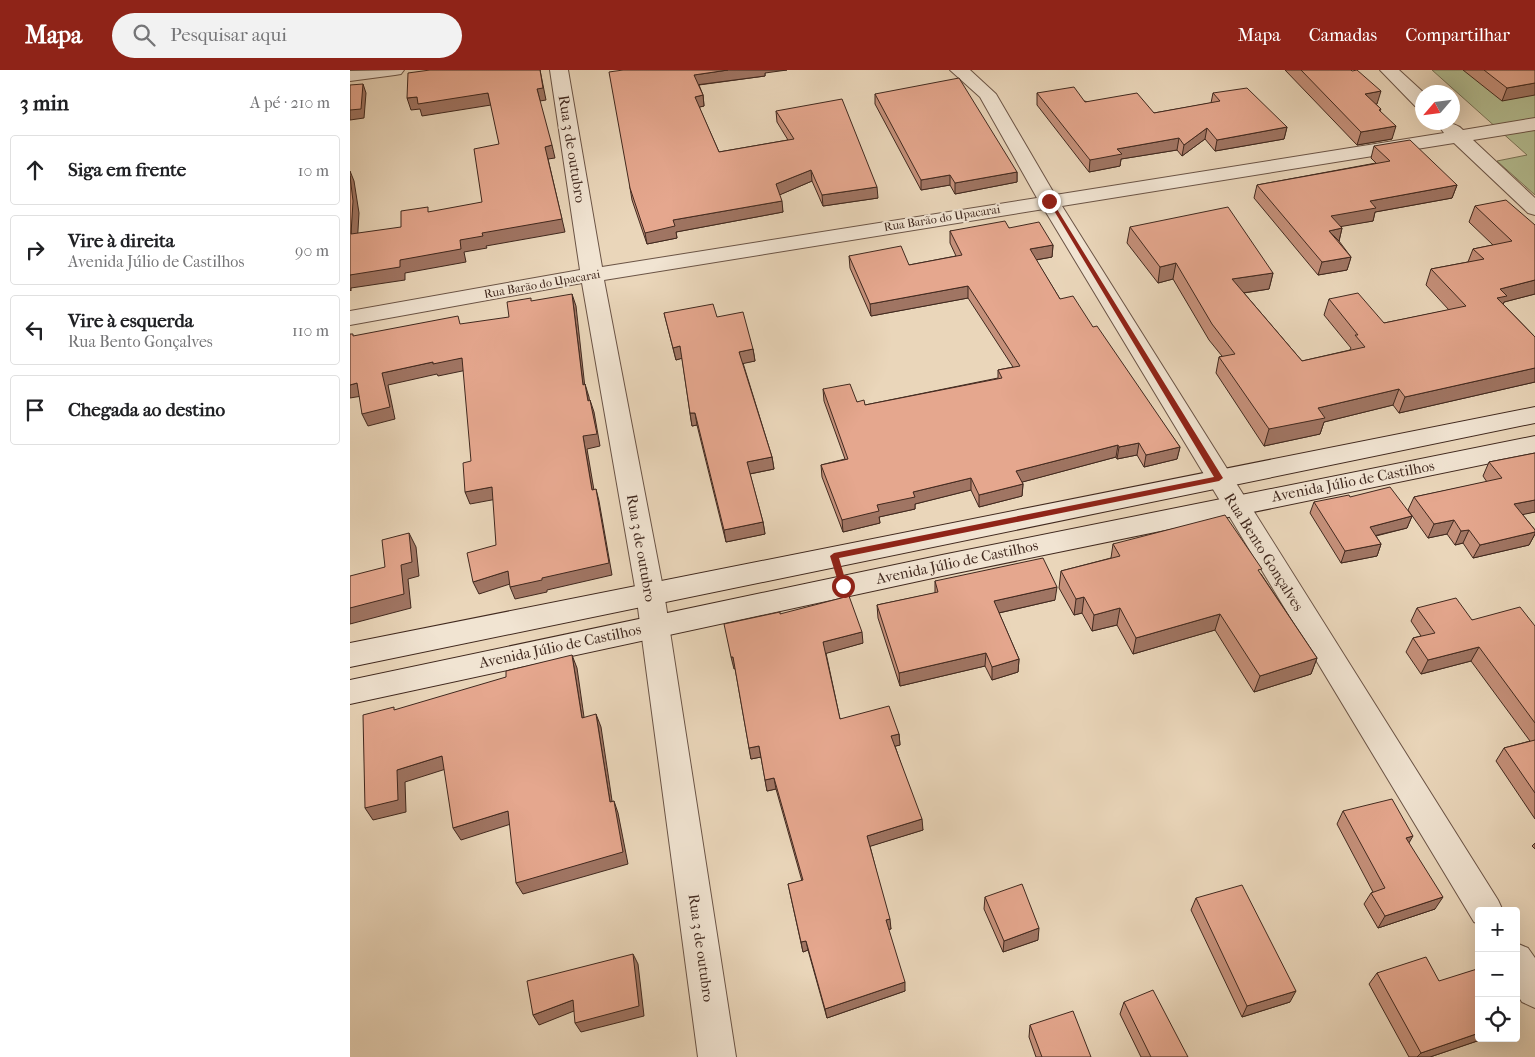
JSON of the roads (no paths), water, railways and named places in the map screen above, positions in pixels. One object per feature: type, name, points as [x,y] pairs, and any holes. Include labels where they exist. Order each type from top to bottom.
[{"type":"street","points":[[350,76],[395,70]]},
{"type":"street","name":"Rua 3 de outubro","points":[[560,70],[592,275],[650,593],[653,626],[717,1057]]},
{"type":"street","name":"Rua Bento Gonçalves","points":[[959,70],[987,94],[1049,201],[1234,504],[1484,907]]},
{"type":"street","points":[[1389,70],[1415,95]]},
{"type":"street","name":"Rua Barão do Upacarai","points":[[350,318],[592,275],[1535,124]]},
{"type":"street","points":[[1453,130],[1535,209]]},
{"type":"street","name":"Avenida Júlio de Castilhos","points":[[350,655],[1535,414]]},
{"type":"street","name":"Avenida Júlio de Castilhos","points":[[350,692],[653,626],[1234,504],[1535,445]]},
{"type":"street","points":[[1353,451],[1371,477]]},
{"type":"street","points":[[1072,508],[1084,536]]},
{"type":"street","points":[[834,556],[843,586]]},
{"type":"street","points":[[1520,966],[1535,990]]}]
